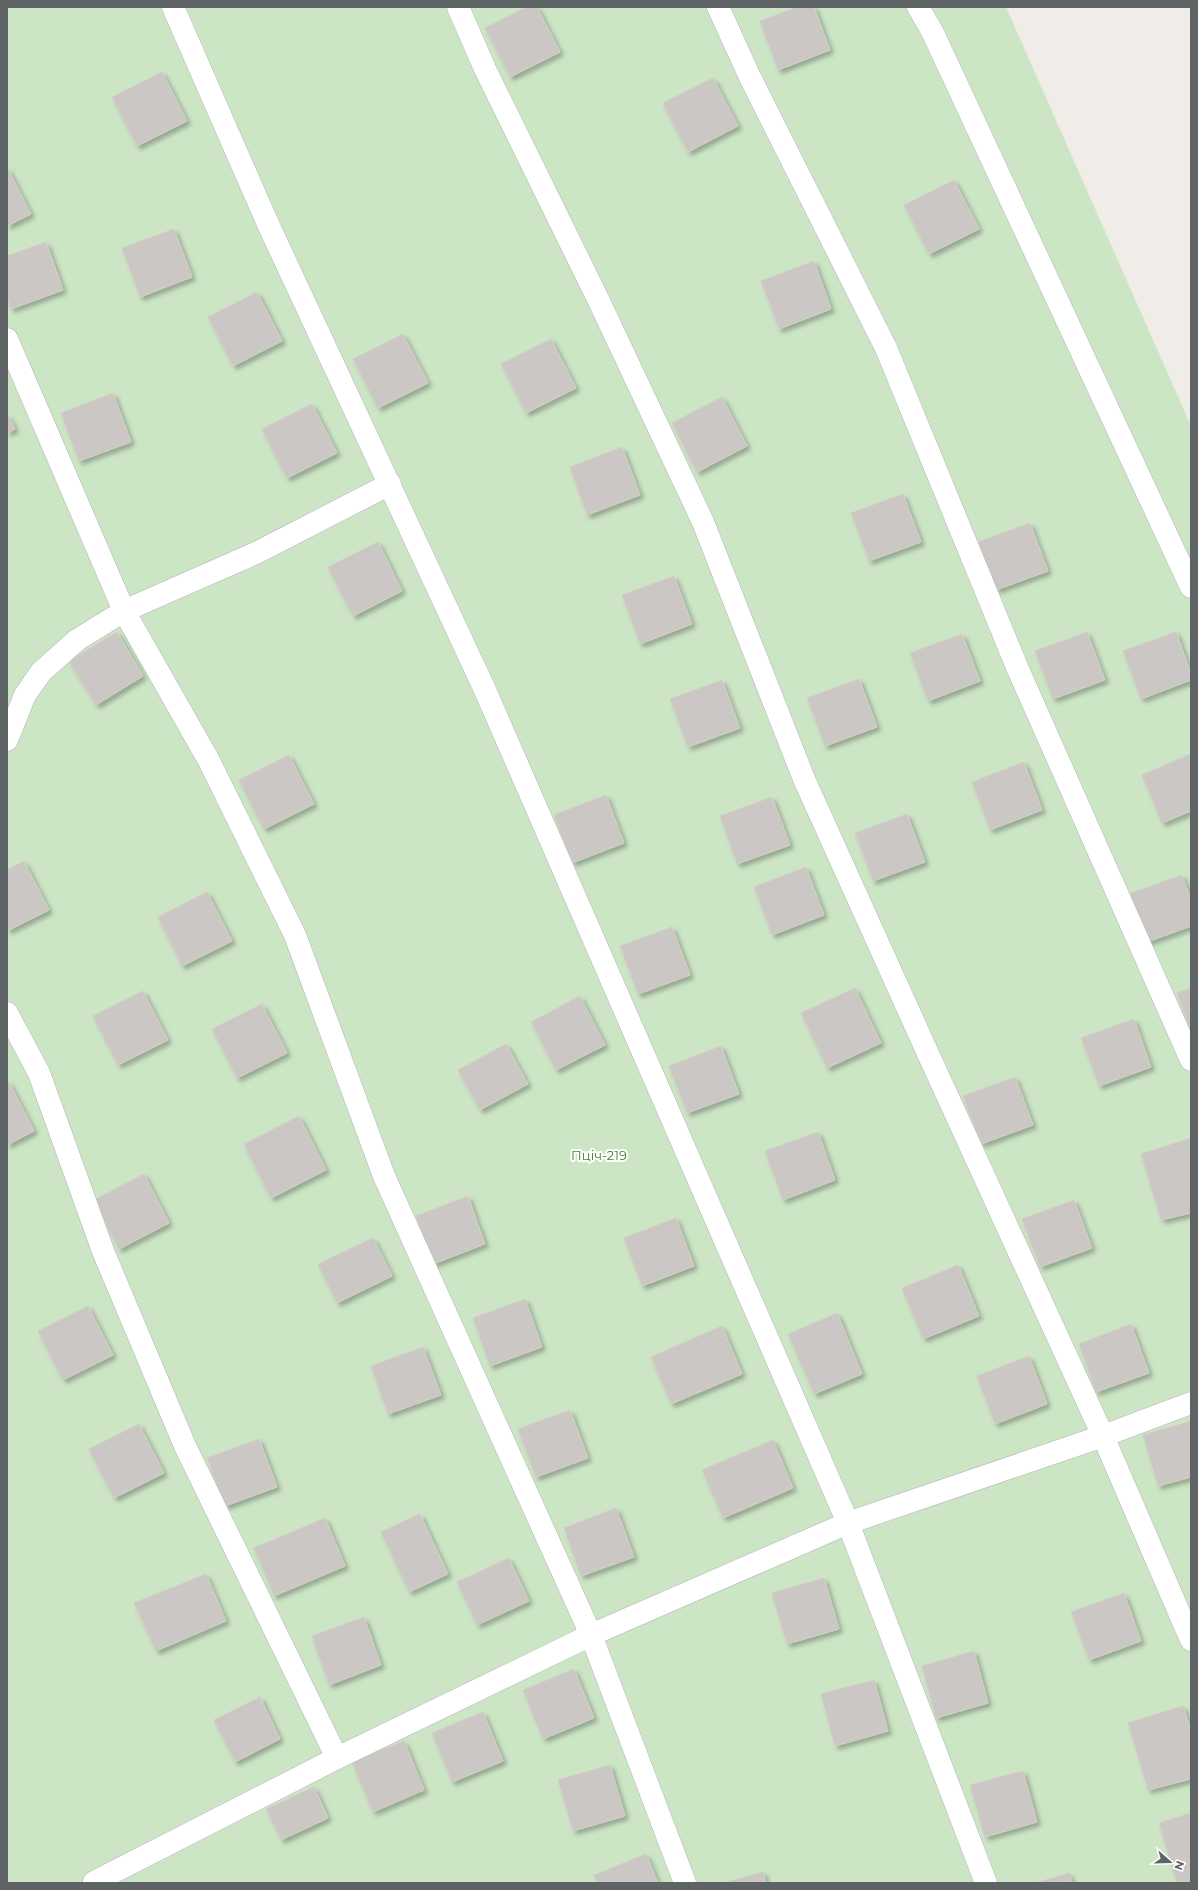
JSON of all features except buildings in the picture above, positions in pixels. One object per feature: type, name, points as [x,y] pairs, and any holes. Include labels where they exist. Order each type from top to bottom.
[{"type":"street","points":[[172,7],[268,224],[485,690],[848,1523],[986,1883]]},
{"type":"street","points":[[458,7],[485,69],[598,299],[703,522],[804,779],[1103,1436],[1191,1640]]},
{"type":"street","points":[[718,7],[749,75],[886,348],[1017,667],[1191,1060]]},
{"type":"street","points":[[918,7],[936,38],[1191,587]]},
{"type":"street","points":[[7,339],[124,612],[208,759],[295,935],[384,1176],[591,1635],[685,1883]]},
{"type":"street","points":[[7,740],[16,692],[77,640],[124,612],[258,552],[390,484]]},
{"type":"street","points":[[7,1013],[39,1073],[103,1251],[184,1446],[337,1758]]},
{"type":"street","points":[[94,1882],[337,1758],[591,1635],[848,1523],[1103,1436],[1191,1404]]},
{"type":"green space","name":"Пціч-219","points":[[7,7],[1006,7],[1191,426],[1191,1883],[7,1883]]}]
